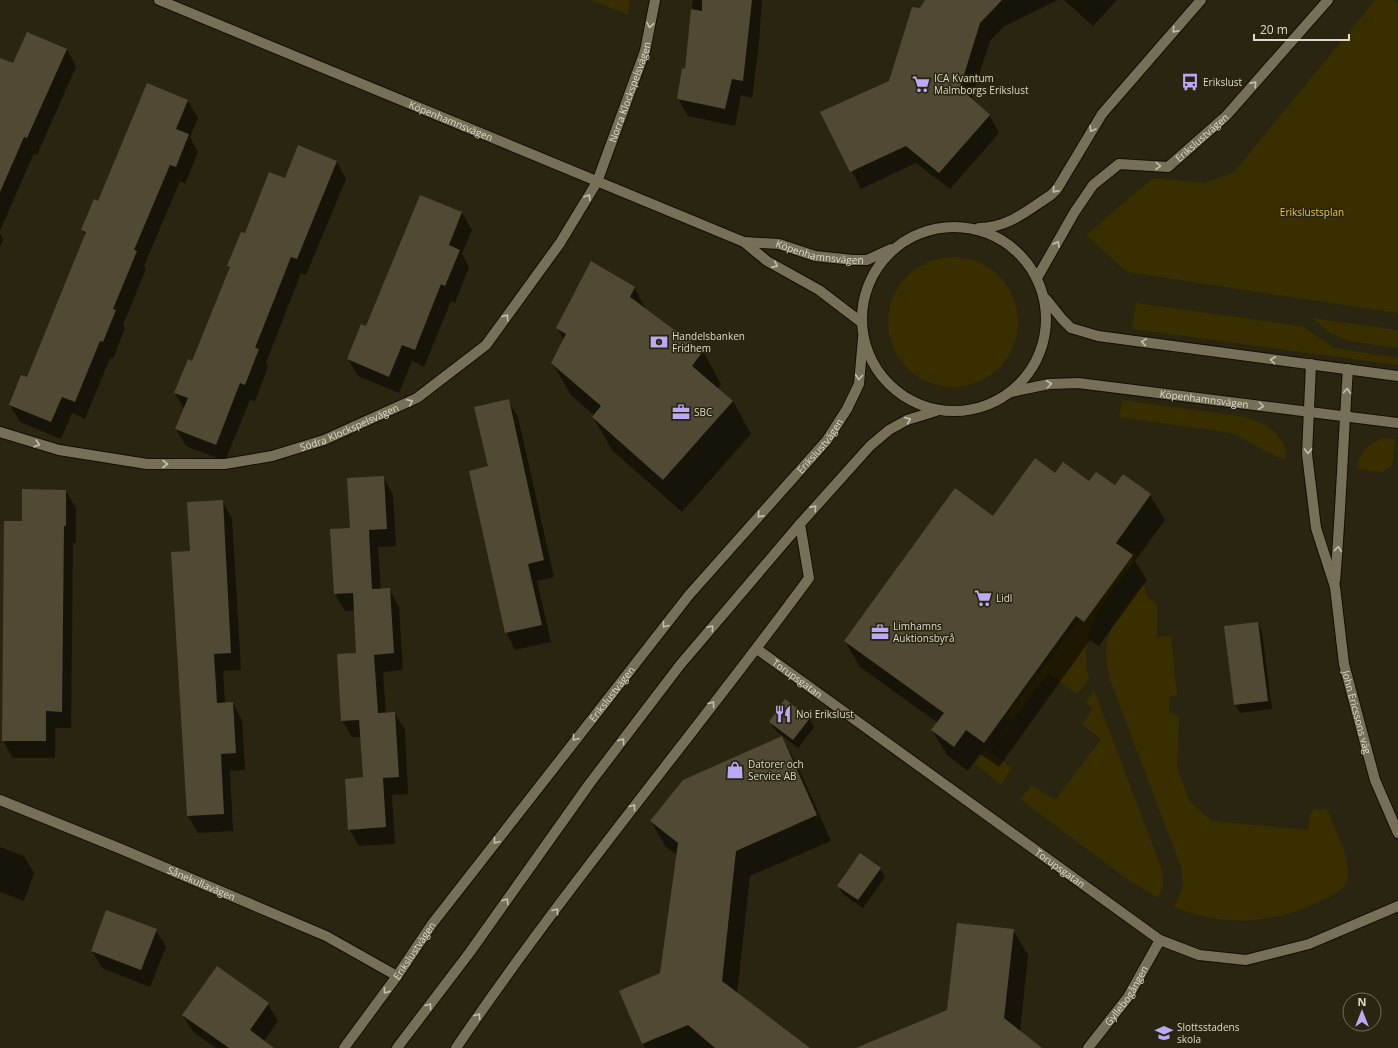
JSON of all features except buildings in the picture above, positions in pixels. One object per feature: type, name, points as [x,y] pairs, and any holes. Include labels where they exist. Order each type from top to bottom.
[{"type":"street","name":"Köpenhamnsvägen","points":[[159,0],[744,242],[767,261],[819,290],[861,322]]},
{"type":"street","name":"Norra Klockspelsvägen","points":[[597,182],[645,51],[655,0]]},
{"type":"street","points":[[970,228],[992,228],[1007,224],[1057,189],[1102,114],[1201,0]]},
{"type":"street","name":"Erikslustvägen","points":[[1037,278],[1074,213],[1093,185],[1119,164],[1168,166],[1226,116],[1328,0]]},
{"type":"street","name":"Södra Klockspelsvägen","points":[[0,432],[59,450],[148,464],[225,464],[272,456],[324,440],[417,398],[486,345],[560,243],[597,182]]},
{"type":"street","name":"Köpenhamnsvägen","points":[[744,242],[779,244],[815,256],[867,260],[894,247],[911,236],[930,229],[950,226],[970,228],[998,237],[1020,255],[1037,278],[1046,299],[1071,328],[1098,336],[1398,376]]},
{"type":"street","name":"Köpenhamnsvägen","points":[[894,247],[876,269],[864,294],[861,322],[863,338],[874,366],[893,389],[918,404],[936,411],[970,410],[991,403],[1011,392],[1049,384],[1078,383],[1398,423]]},
{"type":"street","name":"Köpenhamnsvägen","points":[[1011,392],[1032,368],[1044,339],[1047,319],[1046,299]]},
{"type":"street","name":"Erikslustvägen","points":[[344,1048],[397,976],[432,924],[689,595],[827,440],[847,409],[858,384],[863,338]]},
{"type":"street","name":"John Ericssons väg","points":[[1312,364],[1308,412],[1307,454],[1316,528],[1335,587]]},
{"type":"street","name":"John Ericssons väg","points":[[1348,369],[1341,473],[1341,509],[1335,587],[1344,664],[1375,780],[1398,833]]},
{"type":"street","points":[[397,1048],[470,952],[590,783],[671,677],[800,524],[855,462],[883,434],[907,420],[936,411]]},
{"type":"street","points":[[456,1048],[609,839],[720,693],[757,649],[809,578],[800,524]]},
{"type":"street","name":"Torupsgatan","points":[[757,649],[1160,940],[1199,955],[1246,960],[1309,944],[1398,906]]},
{"type":"street","name":"Sånekullavägen","points":[[0,800],[121,849],[326,936],[397,976]]},
{"type":"street","name":"Gyllebogången","points":[[1088,1048],[1128,997],[1160,940]]},
{"type":"green space","points":[[591,0],[630,0],[628,15]]},
{"type":"green space","name":"Erikslustsplan","points":[[1375,0],[1394,0],[1398,4],[1398,313],[1127,272],[1086,235],[1153,178],[1205,183],[1234,172]]},
{"type":"green space","points":[[959,257],[978,262],[999,276],[1013,297],[1017,309],[1017,335],[1013,347],[999,368],[978,382],[966,386],[947,387],[928,382],[907,368],[893,347],[889,335],[888,316],[893,297],[907,276],[928,262],[940,258]]},
{"type":"green space","points":[[1136,303],[1304,327],[1334,348],[1398,358],[1398,365],[1132,329]]},
{"type":"green space","points":[[1312,318],[1398,330],[1398,348],[1348,341],[1331,334]]},
{"type":"green space","points":[[1122,400],[1246,417],[1264,424],[1276,434],[1286,449],[1285,459],[1271,454],[1231,433],[1119,417]]},
{"type":"green space","points":[[1382,438],[1395,439],[1392,465],[1383,472],[1357,469],[1359,458],[1365,450]]},
{"type":"green space","points":[[1132,550],[1138,556],[1107,598],[1091,627],[1087,643],[1086,660],[1089,679],[1077,694],[1048,673],[990,751],[1012,768],[1001,785],[975,764],[985,750],[989,750],[1011,720],[1007,715]]},
{"type":"green space","points":[[1142,585],[1145,587],[1145,595],[1157,605],[1157,637],[1171,636],[1177,695],[1169,697],[1169,712],[1179,716],[1177,766],[1189,801],[1212,821],[1308,830],[1310,814],[1314,809],[1327,809],[1346,856],[1348,867],[1346,884],[1336,893],[1288,914],[1250,920],[1212,918],[1193,914],[1174,907],[1183,886],[1181,867],[1110,680],[1106,661],[1107,640],[1110,631],[1119,615]]},
{"type":"green space","points":[[1094,690],[1162,870],[1163,885],[1158,898],[1127,879],[1020,799],[1032,785],[1055,800],[1101,739],[1082,724],[1093,709],[1086,702]]},
{"type":"place","name":"Erikslust","points":[[1190,82]]},
{"type":"place","name":"ICA Kvantum Malmborgs Erikslust","points":[[921,84]]},
{"type":"place","name":"Handelsbanken Fridhem","points":[[659,342]]},
{"type":"place","name":"SBC","points":[[681,412]]},
{"type":"place","name":"Lidl","points":[[983,598]]},
{"type":"place","name":"Limhamns Auktionsbyrå","points":[[880,632]]},
{"type":"place","name":"Noi Erikslust","points":[[783,714]]},
{"type":"place","name":"Datorer och Service AB","points":[[735,770]]},
{"type":"place","name":"Slottsstadens skola","points":[[1164,1033]]}]
